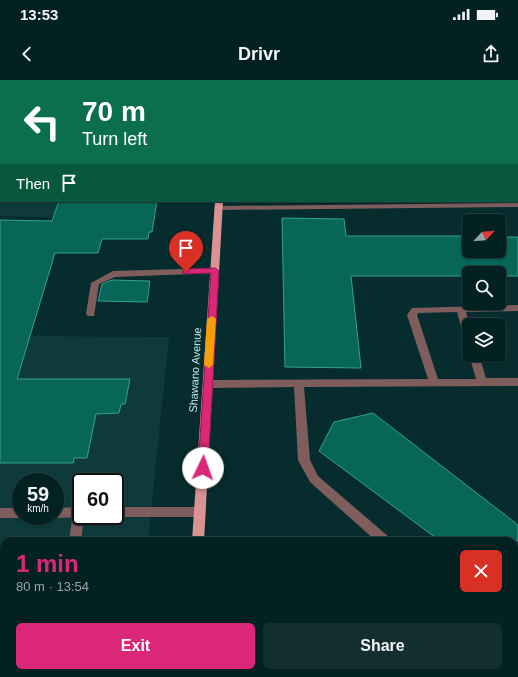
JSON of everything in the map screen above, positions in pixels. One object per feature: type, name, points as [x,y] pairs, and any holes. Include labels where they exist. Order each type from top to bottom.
[{"type":"main road","name":"Shawano Avenue","points":[[198,537],[218,204]]},
{"type":"street","points":[[218,204],[518,205]]},
{"type":"street","points":[[92,314],[95,283],[113,274],[215,271]]},
{"type":"street","points":[[434,382],[412,315],[415,310],[518,308]]},
{"type":"street","points":[[461,309],[464,318]]},
{"type":"street","points":[[476,362],[482,382]]},
{"type":"street","points":[[208,384],[518,382]]},
{"type":"street","points":[[299,383],[304,460],[314,479],[380,537]]},
{"type":"street","points":[[124,512],[200,512]]},
{"type":"street","points":[[0,513],[12,513]]},
{"type":"street","points":[[76,537],[78,525]]},
{"type":"shaded area","points":[[0,202],[89,202],[83,218],[0,216]]},
{"type":"shaded area","points":[[0,336],[169,337],[148,537],[0,537]]},
{"type":"building","points":[[59,202],[157,202],[152,232],[149,232],[148,239],[102,239],[98,253],[55,253],[17,379],[130,379],[125,404],[121,404],[119,413],[96,414],[87,458],[74,458],[73,463],[0,463],[0,220],[52,221]]},
{"type":"building","points":[[282,218],[344,219],[346,236],[462,236],[462,258],[506,258],[506,237],[518,237],[518,276],[506,276],[506,266],[462,266],[462,276],[351,276],[361,368],[285,367]]},
{"type":"building","points":[[112,280],[150,281],[147,302],[98,301],[102,284]]},
{"type":"building","points":[[373,413],[518,525],[518,537],[435,537],[319,451],[334,422]]},
{"type":"slow traffic","points":[[209,365],[212,319]]},
{"type":"route","points":[[186,272],[215,271],[203,468]]}]
